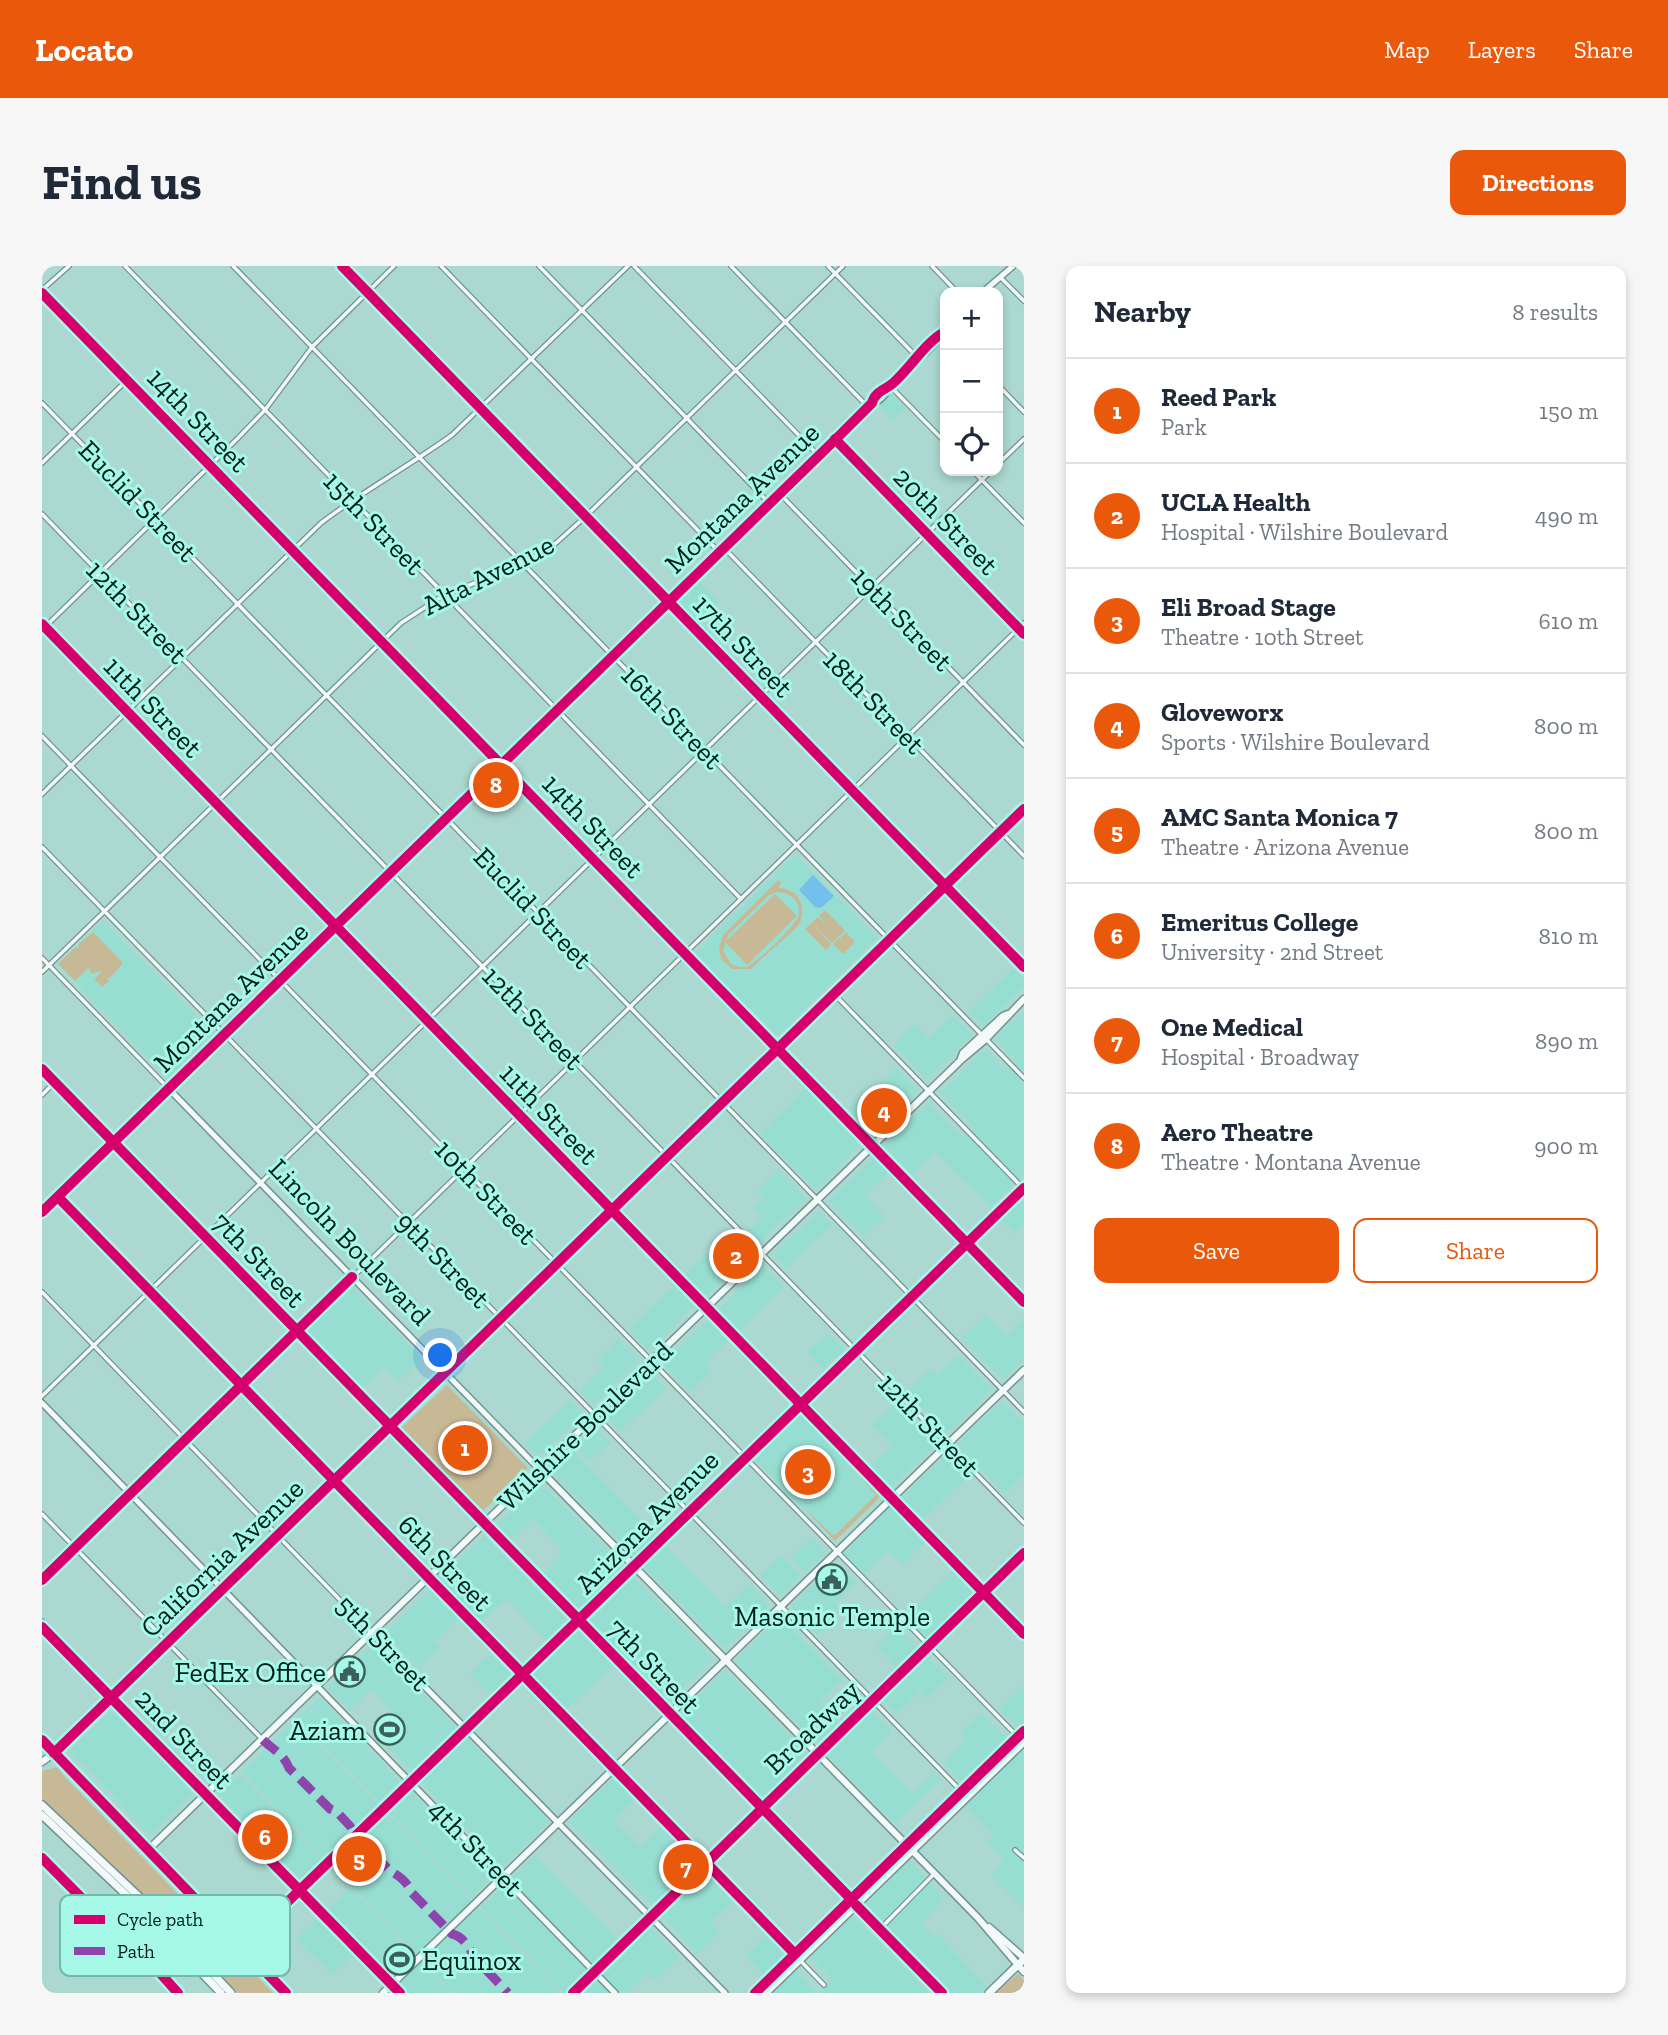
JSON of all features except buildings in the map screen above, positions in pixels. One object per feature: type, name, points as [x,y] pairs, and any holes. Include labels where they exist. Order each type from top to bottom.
[{"type":"highway","points":[[42,1805],[129,1895]]},
{"type":"highway","points":[[42,1815],[136,1895]]},
{"type":"highway","points":[[989,1992],[1024,1958]]},
{"type":"highway","points":[[205,1976],[221,1993]]},
{"type":"highway","points":[[215,1976],[231,1993]]},
{"type":"main road","name":"Wilshire Boulevard","points":[[148,1850],[1024,999]]},
{"type":"main road","points":[[383,1993],[1024,1370]]},
{"type":"main road","name":"Lincoln Boulevard","points":[[540,1470],[978,1919],[1024,1972]]},
{"type":"main road","points":[[42,1762],[54,1753],[191,1895]]},
{"type":"main road","name":"Lincoln Boulevard","points":[[978,1919],[1024,1958]]},
{"type":"main road","points":[[269,1976],[286,1993]]},
{"type":"street","points":[[42,291],[69,266]]},
{"type":"street","name":"15th Street","points":[[125,266],[741,899]]},
{"type":"street","name":"16th Street","points":[[233,266],[1024,1078]]},
{"type":"street","name":"17th Street","points":[[342,266],[1024,967]]},
{"type":"street","points":[[43,627],[156,520],[265,410],[312,347],[394,266]]},
{"type":"street","name":"18th Street","points":[[441,266],[636,467],[815,642],[1024,856]]},
{"type":"street","points":[[539,266],[769,503]]},
{"type":"street","points":[[42,794],[321,523],[452,435],[628,266]]},
{"type":"street","points":[[634,266],[819,456]]},
{"type":"street","points":[[731,266],[870,405]]},
{"type":"street","points":[[828,266],[920,356]]},
{"type":"street","name":"Alta Avenue","points":[[42,972],[381,641],[411,615],[444,594],[523,564],[556,542],[586,517],[843,266]]},
{"type":"street","points":[[932,266],[952,287]]},
{"type":"street","points":[[988,287],[1013,266]]},
{"type":"street","points":[[1001,278],[1024,300]]},
{"type":"street","name":"14th Street","points":[[42,291],[1024,1302]]},
{"type":"street","name":"Montana Avenue","points":[[42,1212],[940,336]]},
{"type":"street","points":[[42,463],[127,380]]},
{"type":"street","points":[[890,386],[940,437]]},
{"type":"street","points":[[1003,390],[1024,412]]},
{"type":"street","name":"Euclid Street","points":[[42,403],[1024,1412]]},
{"type":"street","name":"20th Street","points":[[835,439],[926,535],[1021,626],[1024,634]]},
{"type":"street","points":[[1003,459],[1024,439]]},
{"type":"street","points":[[978,476],[1024,523]]},
{"type":"street","points":[[42,1396],[986,476]]},
{"type":"street","name":"19th Street","points":[[780,494],[1024,745]]},
{"type":"street","name":"12th Street","points":[[42,514],[1024,1523]]},
{"type":"street","points":[[42,1580],[1021,626]]},
{"type":"street","name":"11th Street","points":[[43,627],[1024,1634]]},
{"type":"street","name":"10th Street","points":[[42,736],[1018,1737]]},
{"type":"street","name":"California Avenue","points":[[54,1753],[1024,809]]},
{"type":"street","name":"9th Street","points":[[42,847],[962,1792]]},
{"type":"street","name":"Lincoln Boulevard","points":[[42,958],[540,1470]]},
{"type":"street","points":[[834,994],[1024,1189]]},
{"type":"street","name":"7th Street","points":[[42,1069],[942,1993]]},
{"type":"street","points":[[42,1095],[55,1082]]},
{"type":"street","name":"Arizona Avenue","points":[[290,1900],[1024,1189]]},
{"type":"street","name":"6th Street","points":[[58,1197],[824,1985]]},
{"type":"street","name":"5th Street","points":[[42,1292],[725,1993]]},
{"type":"street","name":"4th Street","points":[[42,1403],[615,1993]]},
{"type":"street","points":[[42,1514],[262,1740]]},
{"type":"street","name":"Broadway","points":[[572,1993],[1024,1553]]},
{"type":"street","name":"2nd Street","points":[[42,1621],[48,1631],[108,1689],[112,1698],[400,1993]]},
{"type":"street","name":"2nd Street","points":[[42,1628],[48,1631]]},
{"type":"street","points":[[767,1993],[1024,1731]]},
{"type":"street","points":[[42,1740],[54,1753]]},
{"type":"street","points":[[755,1993],[851,1899],[1024,1743]]},
{"type":"street","points":[[1015,1850],[1024,1858]]},
{"type":"street","points":[[880,1929],[934,1874]]},
{"type":"shaded area","points":[[891,394],[905,408],[893,420],[880,405]]},
{"type":"shaded area","points":[[699,581],[719,602],[698,622],[679,602]]},
{"type":"shaded area","points":[[796,855],[877,938],[777,1036],[695,953]]},
{"type":"shaded area","points":[[778,880],[781,883],[778,888],[795,893],[801,902],[802,913],[798,926],[751,969],[732,969],[721,959],[719,948],[723,935]],"holes":[[[782,892],[797,902],[799,912],[795,922],[751,965],[742,967],[730,963],[723,950],[728,935],[769,895]]]},
{"type":"shaded area","points":[[775,894],[797,916],[747,965],[725,942]]},
{"type":"shaded area","points":[[825,910],[845,931],[839,937],[832,930],[838,937],[832,943],[812,923],[831,944],[826,950],[805,929],[818,917],[829,927],[819,916]]},
{"type":"shaded area","points":[[103,921],[213,1034],[168,1078],[58,964]]},
{"type":"shaded area","points":[[93,932],[123,963],[107,978],[109,981],[102,987],[94,979],[101,973],[99,971],[91,974],[89,967],[75,981],[58,964],[76,947],[78,949],[79,944]]},
{"type":"shaded area","points":[[846,932],[855,942],[843,954],[833,944],[839,938],[846,945],[840,938]]},
{"type":"shaded area","points":[[1014,968],[1024,978],[1024,986],[983,1026],[969,1011]]},
{"type":"shaded area","points":[[1024,1011],[1024,1174],[991,1207],[935,1152],[912,1175],[884,1147],[929,1103],[963,1138],[975,1128],[941,1093],[985,1050],[1006,1071],[1017,1061],[996,1039]]},
{"type":"shaded area","points":[[952,1015],[972,1035],[927,1079],[894,1045],[914,1024],[929,1038]]},
{"type":"shaded area","points":[[201,1022],[208,1029],[197,1041],[188,1032]]},
{"type":"shaded area","points":[[896,1069],[917,1090],[872,1134],[848,1109],[872,1086],[875,1089]]},
{"type":"shaded area","points":[[806,1088],[862,1144],[816,1189],[760,1133]]},
{"type":"shaded area","points":[[875,1157],[889,1172],[865,1195],[885,1216],[864,1236],[829,1201]]},
{"type":"shaded area","points":[[778,1170],[806,1198],[760,1242],[749,1230],[762,1217],[753,1208],[763,1198],[757,1190]]},
{"type":"shaded area","points":[[1020,1197],[1024,1202],[1024,1223],[1015,1233],[1000,1217]]},
{"type":"shaded area","points":[[819,1211],[832,1225],[787,1268],[774,1254]]},
{"type":"shaded area","points":[[736,1238],[750,1252],[705,1297],[684,1275],[706,1254],[713,1261]]},
{"type":"shaded area","points":[[763,1266],[784,1287],[739,1331],[718,1309]]},
{"type":"shaded area","points":[[676,1284],[693,1306],[648,1350],[629,1329]]},
{"type":"shaded area","points":[[352,1287],[422,1359],[399,1381],[385,1367],[362,1389],[306,1331]]},
{"type":"shaded area","points":[[986,1315],[1006,1335],[1024,1318],[1024,1358],[1003,1379],[962,1338]]},
{"type":"shaded area","points":[[708,1320],[728,1341],[705,1363],[711,1371],[690,1391],[662,1363]]},
{"type":"shaded area","points":[[828,1333],[844,1350],[823,1369],[807,1352]]},
{"type":"shaded area","points":[[618,1339],[639,1360],[594,1405],[580,1391],[604,1367],[598,1360]]},
{"type":"shaded area","points":[[958,1355],[992,1389],[947,1433],[906,1392],[930,1368],[937,1375]]},
{"type":"shaded area","points":[[652,1374],[666,1388],[621,1431],[606,1417]]},
{"type":"shaded area","points":[[447,1385],[528,1468],[483,1511],[401,1428]]},
{"type":"shaded area","points":[[570,1400],[583,1414],[538,1457],[525,1443]]},
{"type":"shaded area","points":[[1002,1401],[1024,1423],[1024,1474],[1004,1493],[957,1444]]},
{"type":"shaded area","points":[[896,1402],[937,1443],[891,1487],[871,1466],[892,1446],[872,1425]]},
{"type":"shaded area","points":[[799,1414],[879,1495],[835,1541],[754,1458]]},
{"type":"shaded area","points":[[596,1428],[610,1443],[590,1462],[576,1447]]},
{"type":"shaded area","points":[[573,1451],[655,1535],[634,1555],[552,1472]]},
{"type":"shaded area","points":[[947,1454],[968,1476],[922,1520],[902,1498]]},
{"type":"shaded area","points":[[848,1463],[879,1498],[835,1541],[803,1507],[834,1536],[876,1495]]},
{"type":"shaded area","points":[[540,1483],[622,1566],[578,1610],[543,1574],[564,1552],[533,1519],[510,1541],[496,1525]]},
{"type":"shaded area","points":[[892,1499],[930,1538],[902,1565],[888,1551],[861,1578],[837,1553]]},
{"type":"shaded area","points":[[485,1536],[566,1620],[546,1640],[506,1599],[481,1622],[439,1579]]},
{"type":"shaded area","points":[[812,1537],[826,1552],[805,1572],[790,1558]]},
{"type":"shaded area","points":[[665,1545],[725,1607],[749,1585],[769,1605],[725,1648],[643,1565]]},
{"type":"shaded area","points":[[781,1555],[801,1575],[780,1595],[760,1575]]},
{"type":"shaded area","points":[[836,1563],[856,1583],[835,1603],[842,1610],[817,1634],[791,1606]]},
{"type":"shaded area","points":[[958,1566],[983,1591],[928,1646],[902,1620]]},
{"type":"shaded area","points":[[633,1577],[713,1659],[668,1702],[588,1620]]},
{"type":"shaded area","points":[[431,1590],[458,1618],[434,1641],[440,1648],[419,1668],[385,1633]]},
{"type":"shaded area","points":[[780,1617],[842,1680],[819,1702],[839,1722],[817,1743],[735,1661]]},
{"type":"shaded area","points":[[897,1626],[917,1647],[896,1667],[876,1646]]},
{"type":"shaded area","points":[[577,1630],[612,1666],[566,1710],[531,1674]]},
{"type":"shaded area","points":[[374,1643],[456,1727],[412,1770],[377,1737],[398,1717],[372,1689],[350,1710],[328,1688]]},
{"type":"shaded area","points":[[491,1653],[511,1674],[490,1694],[470,1673]]},
{"type":"shaded area","points":[[927,1657],[948,1677],[928,1698],[920,1691],[896,1714],[884,1700]]},
{"type":"shaded area","points":[[725,1670],[807,1754],[761,1798],[680,1714]]},
{"type":"shaded area","points":[[1024,1685],[1024,1726],[1020,1730],[999,1709]]},
{"type":"shaded area","points":[[319,1698],[400,1781],[379,1802],[298,1718]]},
{"type":"shaded area","points":[[113,1708],[194,1791],[150,1835],[69,1752]]},
{"type":"shaded area","points":[[872,1711],[892,1731],[872,1752],[912,1793],[933,1773],[941,1780],[894,1823],[827,1754]]},
{"type":"shaded area","points":[[982,1713],[1008,1742],[964,1784],[943,1763],[967,1740],[961,1733]]},
{"type":"shaded area","points":[[295,1720],[561,1993],[454,1993],[332,1866],[309,1889],[326,1909],[318,1917],[260,1857],[268,1849],[301,1883],[325,1859],[242,1772]]},
{"type":"shaded area","points":[[1024,1733],[1024,1740],[857,1903],[853,1900]]},
{"type":"shaded area","points":[[466,1737],[549,1821],[503,1866],[421,1781]]},
{"type":"shaded area","points":[[1024,1747],[1024,1909],[991,1876],[1005,1858],[985,1841],[992,1840],[994,1836],[964,1806]]},
{"type":"shaded area","points":[[57,1767],[179,1895],[143,1895],[42,1799],[42,1771]]},
{"type":"shaded area","points":[[240,1775],[322,1858],[300,1879],[219,1795]]},
{"type":"shaded area","points":[[614,1778],[635,1799],[614,1820],[640,1847],[661,1827],[695,1862],[652,1904],[569,1822]]},
{"type":"shaded area","points":[[411,1792],[493,1876],[471,1897],[390,1813]]},
{"type":"shaded area","points":[[535,1855],[626,1948],[650,1927],[679,1957],[655,1980],[647,1973],[626,1993],[564,1993],[481,1907]]},
{"type":"shaded area","points":[[908,1860],[944,1897],[921,1926],[936,1937],[939,1935],[987,1987],[981,1993],[951,1993],[887,1926],[913,1899],[909,1895],[882,1921],[864,1903]]},
{"type":"shaded area","points":[[705,1873],[733,1901],[710,1923],[719,1933],[697,1954],[662,1916]]},
{"type":"shaded area","points":[[350,1888],[451,1993],[390,1993],[398,1985],[361,1948],[333,1975],[296,1939]]},
{"type":"shaded area","points":[[845,1908],[848,1911],[766,1993],[758,1993]]},
{"type":"shaded area","points":[[853,1916],[930,1993],[818,1993],[832,1979],[812,1959],[813,1954]]},
{"type":"shaded area","points":[[767,1936],[787,1957],[766,1977],[746,1956]]},
{"type":"shaded area","points":[[795,1970],[815,1991],[813,1993],[772,1993]]},
{"type":"shaded area","points":[[1018,1974],[1024,1980],[1024,1993],[995,1993]]},
{"type":"shaded area","points":[[222,1976],[257,1976],[273,1993],[238,1993]]},
{"type":"water","points":[[813,875],[834,896],[821,908],[815,907],[799,890]]},
{"type":"tram line","points":[[759,1993],[1024,1735]]},
{"type":"marked path","points":[[263,1740],[281,1755],[289,1768],[330,1809],[337,1812],[452,1934],[465,1942],[473,1956],[508,1993]]},
{"type":"cycle path","points":[[342,266],[1024,967]]},
{"type":"cycle path","points":[[42,293],[1024,1302]]},
{"type":"cycle path","points":[[42,1212],[940,335]]},
{"type":"cycle path","points":[[835,439],[1024,634]]},
{"type":"cycle path","points":[[42,624],[1024,1634]]},
{"type":"cycle path","points":[[54,1753],[1024,809]]},
{"type":"cycle path","points":[[42,1069],[851,1899]]},
{"type":"cycle path","points":[[290,1900],[1024,1188]]},
{"type":"cycle path","points":[[58,1197],[795,1954]]},
{"type":"cycle path","points":[[42,1580],[352,1277]]},
{"type":"cycle path","points":[[573,1993],[1024,1553]]},
{"type":"cycle path","points":[[42,1627],[400,1993]]},
{"type":"cycle path","points":[[755,1993],[1024,1731]]},
{"type":"cycle path","points":[[42,1740],[191,1895]]},
{"type":"cycle path","points":[[42,1858],[79,1895]]},
{"type":"cycle path","points":[[856,1905],[942,1993]]},
{"type":"cycle path","points":[[163,1976],[178,1993]]},
{"type":"cycle path","points":[[270,1976],[286,1993]]},
{"type":"place","name":"Aero Theatre","points":[[496,785]]},
{"type":"place","name":"Gloveworx","points":[[884,1111]]},
{"type":"place","name":"UCLA Health","points":[[736,1256]]},
{"type":"place","name":"Reed Park","points":[[465,1448]]},
{"type":"place","name":"Eli Broad Stage","points":[[808,1472]]},
{"type":"place","name":"Masonic Temple","points":[[832,1579]]},
{"type":"place","name":"FedEx Office","points":[[349,1672]]},
{"type":"place","name":"Aziam","points":[[389,1730]]},
{"type":"place","name":"Emeritus College","points":[[265,1837]]},
{"type":"place","name":"AMC Santa Monica 7","points":[[359,1859]]},
{"type":"place","name":"One Medical","points":[[686,1867]]},
{"type":"place","name":"Equinox","points":[[399,1960]]}]
